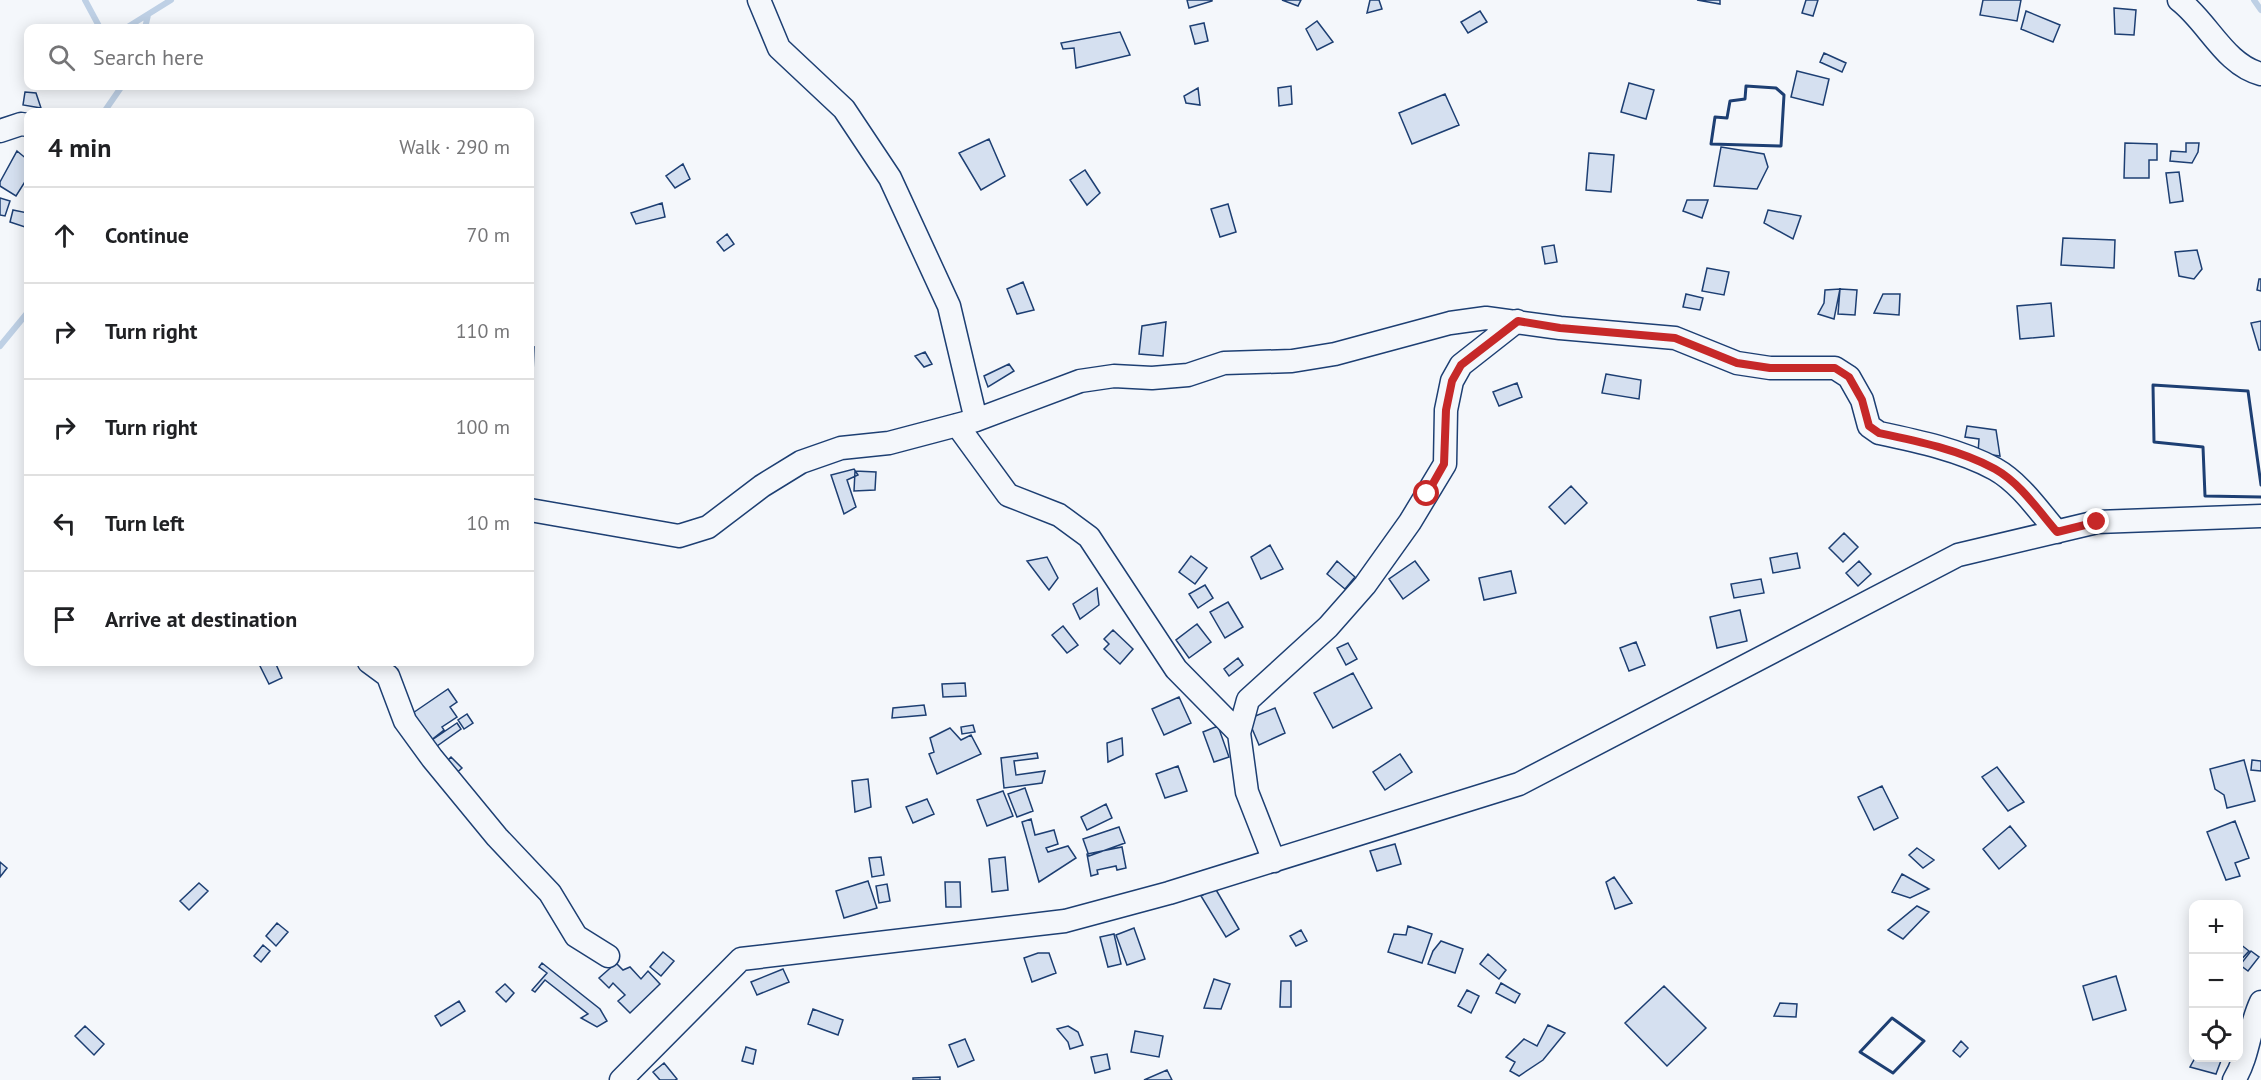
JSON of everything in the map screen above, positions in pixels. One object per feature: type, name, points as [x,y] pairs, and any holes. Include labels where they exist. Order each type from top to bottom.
[{"type":"street","points":[[759,0],[779,48],[844,109],[890,178],[949,306],[966,422],[1008,495],[1059,515],[1089,537],[1176,669],[1239,733]]},
{"type":"street","points":[[2179,0],[2194,12],[2244,69],[2261,74]]},
{"type":"street","points":[[0,131],[24,124]]},
{"type":"street","points":[[534,511],[679,536],[708,527],[762,486],[801,462],[841,448],[889,442],[966,422],[1080,381],[1114,376],[1152,378],[1188,375],[1224,363],[1292,361],[1335,354],[1450,323],[1486,318],[1560,328],[1675,338],[1737,363],[1778,368],[1819,366],[1835,368],[1849,377],[1862,400],[1869,426],[1879,433],[1956,453],[1995,469],[2016,486],[2057,532]]},
{"type":"street","points":[[1274,861],[1247,792],[1239,733],[1248,700],[1328,627],[1365,585],[1410,522],[1444,464],[1446,410],[1452,381],[1461,365],[1518,321]]},
{"type":"street","points":[[621,1080],[741,959],[1065,921],[1169,893],[1519,784],[1958,555],[2097,522],[2261,516]]},
{"type":"street","points":[[374,666],[387,676],[405,722],[432,758],[497,837],[550,893],[576,936],[608,957]]},
{"type":"street","points":[[2234,1080],[2241,1069],[2255,1015],[2261,1002]]},
{"type":"building","points":[[1187,0],[1212,0],[1212,1],[1189,8]]},
{"type":"building","points":[[1282,0],[1301,0],[1298,6]]},
{"type":"building","points":[[1370,0],[1379,0],[1382,9],[1367,13]]},
{"type":"building","points":[[1697,0],[1720,0],[1720,4]]},
{"type":"building","points":[[1806,0],[1818,0],[1813,16],[1802,13]]},
{"type":"building","points":[[1983,0],[2021,0],[2017,21],[1980,15]]},
{"type":"building","points":[[2114,8],[2136,10],[2134,35],[2115,34]]},
{"type":"building","points":[[1480,11],[1487,22],[1468,33],[1461,22]]},
{"type":"building","points":[[2026,11],[2060,25],[2053,42],[2021,29]]},
{"type":"building","points":[[1317,21],[1333,42],[1317,50],[1306,29]]},
{"type":"building","points":[[1204,23],[1208,41],[1195,44],[1190,26]]},
{"type":"building","points":[[1120,32],[1130,55],[1076,68],[1074,48],[1063,49],[1061,43]]},
{"type":"building","points":[[1824,53],[1846,63],[1842,72],[1820,62]]},
{"type":"building","points":[[1797,71],[1829,79],[1823,105],[1791,97]]},
{"type":"building","points":[[1629,83],[1654,90],[1646,119],[1621,112]]},
{"type":"building","points":[[1291,86],[1292,104],[1279,106],[1278,88]]},
{"type":"building","points":[[1198,88],[1200,105],[1186,103],[1184,96]]},
{"type":"building","points":[[25,92],[36,93],[41,108],[23,105]]},
{"type":"building","points":[[1445,94],[1459,125],[1412,144],[1399,113]]},
{"type":"building","points":[[989,139],[1005,176],[981,190],[959,153]]},
{"type":"building","points":[[2125,143],[2157,144],[2157,160],[2149,160],[2149,178],[2124,178]]},
{"type":"building","points":[[2186,143],[2199,143],[2198,152],[2192,163],[2170,161],[2171,151],[2186,152]]},
{"type":"building","points":[[1721,147],[1764,154],[1768,167],[1757,189],[1714,186]]},
{"type":"building","points":[[17,151],[24,157],[24,183],[16,196],[0,186]]},
{"type":"building","points":[[1589,153],[1614,155],[1611,192],[1586,190]]},
{"type":"building","points":[[683,164],[690,179],[675,188],[666,176]]},
{"type":"building","points":[[1085,170],[1100,193],[1087,205],[1070,180]]},
{"type":"building","points":[[2179,172],[2183,201],[2170,203],[2166,173]]},
{"type":"building","points":[[0,198],[10,201],[5,216],[0,215]]},
{"type":"building","points":[[1687,200],[1708,200],[1702,218],[1683,211]]},
{"type":"building","points":[[662,203],[665,217],[636,224],[631,213]]},
{"type":"building","points":[[1228,204],[1236,232],[1220,237],[1211,209]]},
{"type":"building","points":[[13,210],[24,212],[24,227],[10,222]]},
{"type":"building","points":[[1768,210],[1801,216],[1793,239],[1764,223]]},
{"type":"building","points":[[727,234],[734,244],[724,251],[717,242]]},
{"type":"building","points":[[2063,238],[2115,240],[2114,268],[2061,265]]},
{"type":"building","points":[[1554,245],[1557,262],[1545,264],[1542,247]]},
{"type":"building","points":[[2197,250],[2202,269],[2194,279],[2179,276],[2175,252]]},
{"type":"building","points":[[1707,268],[1729,272],[1724,295],[1702,291]]},
{"type":"building","points":[[2259,279],[2261,279],[2261,291],[2257,290]]},
{"type":"building","points":[[1023,282],[1034,310],[1017,314],[1007,289]]},
{"type":"building","points":[[1840,289],[1834,319],[1818,314],[1824,303],[1825,290]]},
{"type":"building","points":[[1840,289],[1857,290],[1855,315],[1838,314]]},
{"type":"building","points":[[1686,294],[1703,298],[1700,310],[1683,307]]},
{"type":"building","points":[[1883,294],[1900,294],[1899,315],[1874,313]]},
{"type":"building","points":[[2051,303],[2054,336],[2020,339],[2017,306]]},
{"type":"building","points":[[2261,321],[2261,350],[2259,350],[2251,323]]},
{"type":"building","points":[[1166,322],[1163,356],[1139,354],[1142,326]]},
{"type":"building","points":[[925,352],[932,364],[924,367],[915,356]]},
{"type":"building","points":[[1009,364],[1014,371],[988,387],[984,376]]},
{"type":"building","points":[[1606,374],[1641,380],[1639,399],[1602,393]]},
{"type":"building","points":[[1517,383],[1522,397],[1499,406],[1493,392]]},
{"type":"building","points":[[1967,426],[1996,430],[2000,456],[1978,453],[1979,439],[1965,437]]},
{"type":"building","points":[[854,469],[858,475],[847,480],[856,507],[844,514],[831,475]]},
{"type":"building","points":[[855,471],[876,472],[875,490],[854,491]]},
{"type":"building","points":[[1571,486],[1587,503],[1565,524],[1549,507]]},
{"type":"building","points":[[1844,533],[1858,547],[1843,562],[1829,548]]},
{"type":"building","points":[[1270,545],[1283,569],[1261,579],[1251,557]]},
{"type":"building","points":[[1797,553],[1800,568],[1773,573],[1770,558]]},
{"type":"building","points":[[1191,556],[1207,568],[1195,584],[1179,572]]},
{"type":"building","points":[[1047,557],[1058,578],[1049,590],[1027,561]]},
{"type":"building","points":[[1337,561],[1355,577],[1345,589],[1327,574]]},
{"type":"building","points":[[1415,561],[1429,580],[1403,599],[1389,579]]},
{"type":"building","points":[[1859,561],[1871,574],[1858,586],[1846,573]]},
{"type":"building","points":[[1511,571],[1516,593],[1484,600],[1479,578]]},
{"type":"building","points":[[1761,579],[1764,593],[1734,598],[1731,584]]},
{"type":"building","points":[[1205,585],[1213,598],[1198,608],[1189,594]]},
{"type":"building","points":[[1097,588],[1099,605],[1080,619],[1073,604]]},
{"type":"building","points":[[1228,602],[1243,627],[1225,638],[1210,612]]},
{"type":"building","points":[[1740,610],[1747,641],[1717,648],[1710,617]]},
{"type":"building","points":[[1197,624],[1211,642],[1189,658],[1176,640]]},
{"type":"building","points":[[1063,626],[1078,645],[1067,653],[1052,635]]},
{"type":"building","points":[[1113,630],[1133,649],[1120,664],[1104,649],[1109,644],[1104,639]]},
{"type":"building","points":[[1636,642],[1645,665],[1629,671],[1620,648]]},
{"type":"building","points":[[1348,643],[1357,659],[1346,665],[1337,648]]},
{"type":"building","points":[[1238,658],[1243,665],[1229,676],[1224,669]]},
{"type":"building","points":[[260,666],[277,666],[282,678],[269,684]]},
{"type":"building","points":[[1353,673],[1372,708],[1333,728],[1314,693]]},
{"type":"building","points":[[965,683],[966,696],[943,697],[942,684]]},
{"type":"building","points":[[448,689],[457,702],[450,707],[457,717],[442,727],[444,730],[430,741],[407,717]]},
{"type":"building","points":[[1179,697],[1191,723],[1164,735],[1152,709]]},
{"type":"building","points":[[924,705],[926,715],[892,718],[893,708]]},
{"type":"building","points":[[1275,708],[1285,733],[1259,745],[1248,719]]},
{"type":"building","points":[[467,714],[473,723],[464,729],[458,720]]},
{"type":"building","points":[[457,723],[461,729],[437,746],[432,740]]},
{"type":"building","points":[[973,725],[975,732],[962,734],[961,727]]},
{"type":"building","points":[[1218,726],[1229,757],[1214,762],[1203,732]]},
{"type":"building","points":[[950,728],[961,740],[971,735],[981,754],[937,774],[929,754],[934,752],[930,738]]},
{"type":"building","points":[[1122,738],[1123,755],[1108,762],[1107,743]]},
{"type":"building","points":[[1037,753],[1038,758],[1014,761],[1016,775],[1045,771],[1042,783],[1004,788],[1001,758]]},
{"type":"building","points":[[1400,754],[1412,772],[1385,790],[1373,772]]},
{"type":"building","points":[[451,757],[462,768],[451,778],[441,767]]},
{"type":"building","points":[[2244,760],[2255,801],[2227,808],[2224,795],[2215,789],[2210,769]]},
{"type":"building","points":[[2252,760],[2261,761],[2261,771],[2251,770]]},
{"type":"building","points":[[1178,766],[1187,791],[1165,798],[1156,774]]},
{"type":"building","points":[[1997,767],[2024,802],[2008,811],[1982,777]]},
{"type":"building","points":[[868,779],[871,807],[855,812],[852,781]]},
{"type":"building","points":[[1882,786],[1898,818],[1874,830],[1858,797]]},
{"type":"building","points":[[1025,788],[1033,811],[1017,817],[1008,794]]},
{"type":"building","points":[[1003,791],[1013,816],[987,826],[977,800]]},
{"type":"building","points":[[927,799],[934,814],[913,823],[906,807]]},
{"type":"building","points":[[1106,804],[1112,818],[1087,830],[1081,817]]},
{"type":"building","points":[[1031,819],[1035,835],[1054,830],[1058,844],[1046,848],[1048,852],[1068,846],[1076,858],[1039,882],[1022,822]]},
{"type":"building","points":[[2235,821],[2249,858],[2235,863],[2240,876],[2226,880],[2207,832]]},
{"type":"building","points":[[2010,826],[2026,846],[1999,869],[1983,849]]},
{"type":"building","points":[[1119,827],[1125,843],[1089,856],[1083,839]]},
{"type":"building","points":[[1395,844],[1401,864],[1377,871],[1370,851]]},
{"type":"building","points":[[1122,847],[1126,868],[1117,870],[1116,866],[1097,870],[1098,874],[1091,876],[1087,854]]},
{"type":"building","points":[[1917,848],[1934,860],[1923,868],[1909,855]]},
{"type":"building","points":[[881,857],[884,875],[872,877],[869,858]]},
{"type":"building","points":[[1005,857],[1008,890],[992,892],[989,859]]},
{"type":"building","points":[[0,862],[7,868],[0,877]]},
{"type":"building","points":[[1902,874],[1929,889],[1910,898],[1892,892]]},
{"type":"building","points":[[1614,877],[1632,903],[1615,909],[1606,882]]},
{"type":"building","points":[[868,881],[877,908],[844,918],[836,891]]},
{"type":"building","points":[[945,882],[960,882],[961,907],[946,907]]},
{"type":"building","points":[[199,883],[208,891],[189,910],[180,901]]},
{"type":"building","points":[[887,884],[890,901],[879,903],[876,886]]},
{"type":"building","points":[[1215,888],[1239,929],[1226,937],[1201,896]]},
{"type":"building","points":[[1917,906],[1929,912],[1903,939],[1888,930]]},
{"type":"building","points":[[277,923],[288,932],[276,946],[266,936]]},
{"type":"building","points":[[1408,926],[1432,934],[1422,963],[1388,952],[1394,934],[1406,935]]},
{"type":"building","points":[[1134,928],[1145,959],[1127,965],[1116,935]]},
{"type":"building","points":[[1301,930],[1307,941],[1296,946],[1290,936]]},
{"type":"building","points":[[1114,934],[1121,964],[1108,967],[1100,937]]},
{"type":"building","points":[[1441,941],[1463,949],[1455,973],[1428,964],[1433,951]]},
{"type":"building","points":[[263,945],[270,951],[261,962],[254,956]]},
{"type":"building","points":[[2243,946],[2249,951],[2243,958]]},
{"type":"building","points":[[2251,951],[2259,957],[2248,971],[2243,967],[2243,961]]},
{"type":"building","points":[[663,952],[674,961],[661,976],[650,967]]},
{"type":"building","points":[[1038,953],[1049,953],[1056,973],[1032,982],[1024,958]]},
{"type":"building","points":[[1488,954],[1506,970],[1499,979],[1480,964]]},
{"type":"building","points":[[542,963],[600,1009],[607,1021],[597,1027],[581,1018],[588,1014],[545,980],[535,992],[532,990],[547,973],[539,967]]},
{"type":"building","points":[[616,963],[623,970],[630,967],[641,979],[648,971],[660,984],[630,1013],[618,1001],[625,995],[613,983],[609,988],[599,978]]},
{"type":"building","points":[[783,969],[789,982],[757,995],[751,982]]},
{"type":"building","points":[[2116,976],[2126,1010],[2093,1020],[2083,986]]},
{"type":"building","points":[[1214,979],[1230,984],[1221,1009],[1204,1008]]},
{"type":"building","points":[[1281,981],[1291,981],[1291,1007],[1280,1007]]},
{"type":"building","points":[[1501,983],[1520,994],[1515,1003],[1496,993]]},
{"type":"building","points":[[505,984],[514,993],[506,1002],[496,992]]},
{"type":"building","points":[[1664,986],[1706,1028],[1667,1066],[1625,1023]]},
{"type":"building","points":[[1467,990],[1479,996],[1471,1013],[1458,1006]]},
{"type":"building","points":[[459,1001],[465,1011],[441,1026],[435,1016]]},
{"type":"building","points":[[1780,1003],[1797,1004],[1796,1017],[1774,1016]]},
{"type":"building","points":[[813,1009],[843,1020],[838,1035],[808,1024]]},
{"type":"building","points":[[1548,1025],[1565,1033],[1543,1060],[1519,1076],[1510,1071],[1515,1062],[1506,1057],[1524,1039],[1537,1046]]},
{"type":"building","points":[[85,1026],[104,1044],[94,1055],[75,1036]]},
{"type":"building","points":[[1068,1026],[1078,1032],[1083,1045],[1070,1049],[1068,1042],[1057,1029]]},
{"type":"building","points":[[1135,1031],[1163,1036],[1159,1057],[1131,1052]]},
{"type":"building","points":[[965,1039],[974,1060],[958,1067],[949,1045]]},
{"type":"building","points":[[1961,1041],[1968,1048],[1960,1057],[1953,1051]]},
{"type":"building","points":[[746,1047],[756,1050],[753,1064],[742,1061]]},
{"type":"building","points":[[1107,1054],[1110,1069],[1095,1073],[1091,1057]]},
{"type":"building","points":[[2193,1062],[2220,1062],[2216,1074],[2190,1067]]},
{"type":"building","points":[[664,1063],[677,1079],[660,1080],[653,1072]]},
{"type":"building","points":[[1167,1070],[1172,1080],[1144,1080]]},
{"type":"building","points":[[940,1077],[940,1080],[913,1080],[913,1078]]},
{"type":"waterway","points":[[85,0],[98,24]]},
{"type":"waterway","points":[[132,24],[171,0]]},
{"type":"waterway","points":[[2254,0],[2261,10]]},
{"type":"waterway","points":[[146,24],[148,15]]},
{"type":"waterway","points":[[107,108],[119,90]]},
{"type":"waterway","points":[[0,346],[24,317]]},
{"type":"wall","points":[[1746,86],[1776,88],[1784,95],[1781,146],[1711,144],[1715,117],[1727,118],[1730,101],[1745,99],[1746,86]]},
{"type":"wall","points":[[2261,485],[2248,391],[2153,385],[2154,442],[2203,447],[2205,496],[2261,497]]},
{"type":"wall","points":[[1892,1018],[1924,1041],[1893,1073],[1860,1052],[1892,1018]]},
{"type":"route","points":[[1427,494],[1444,464],[1446,410],[1452,381],[1461,365],[1479,348],[1518,321],[1544,327],[1675,338],[1737,363],[1770,368],[1794,369],[1819,366],[1835,368],[1849,377],[1862,400],[1869,426],[1879,433],[1956,453],[1995,469],[2016,486],[2057,532],[2097,522]]}]
